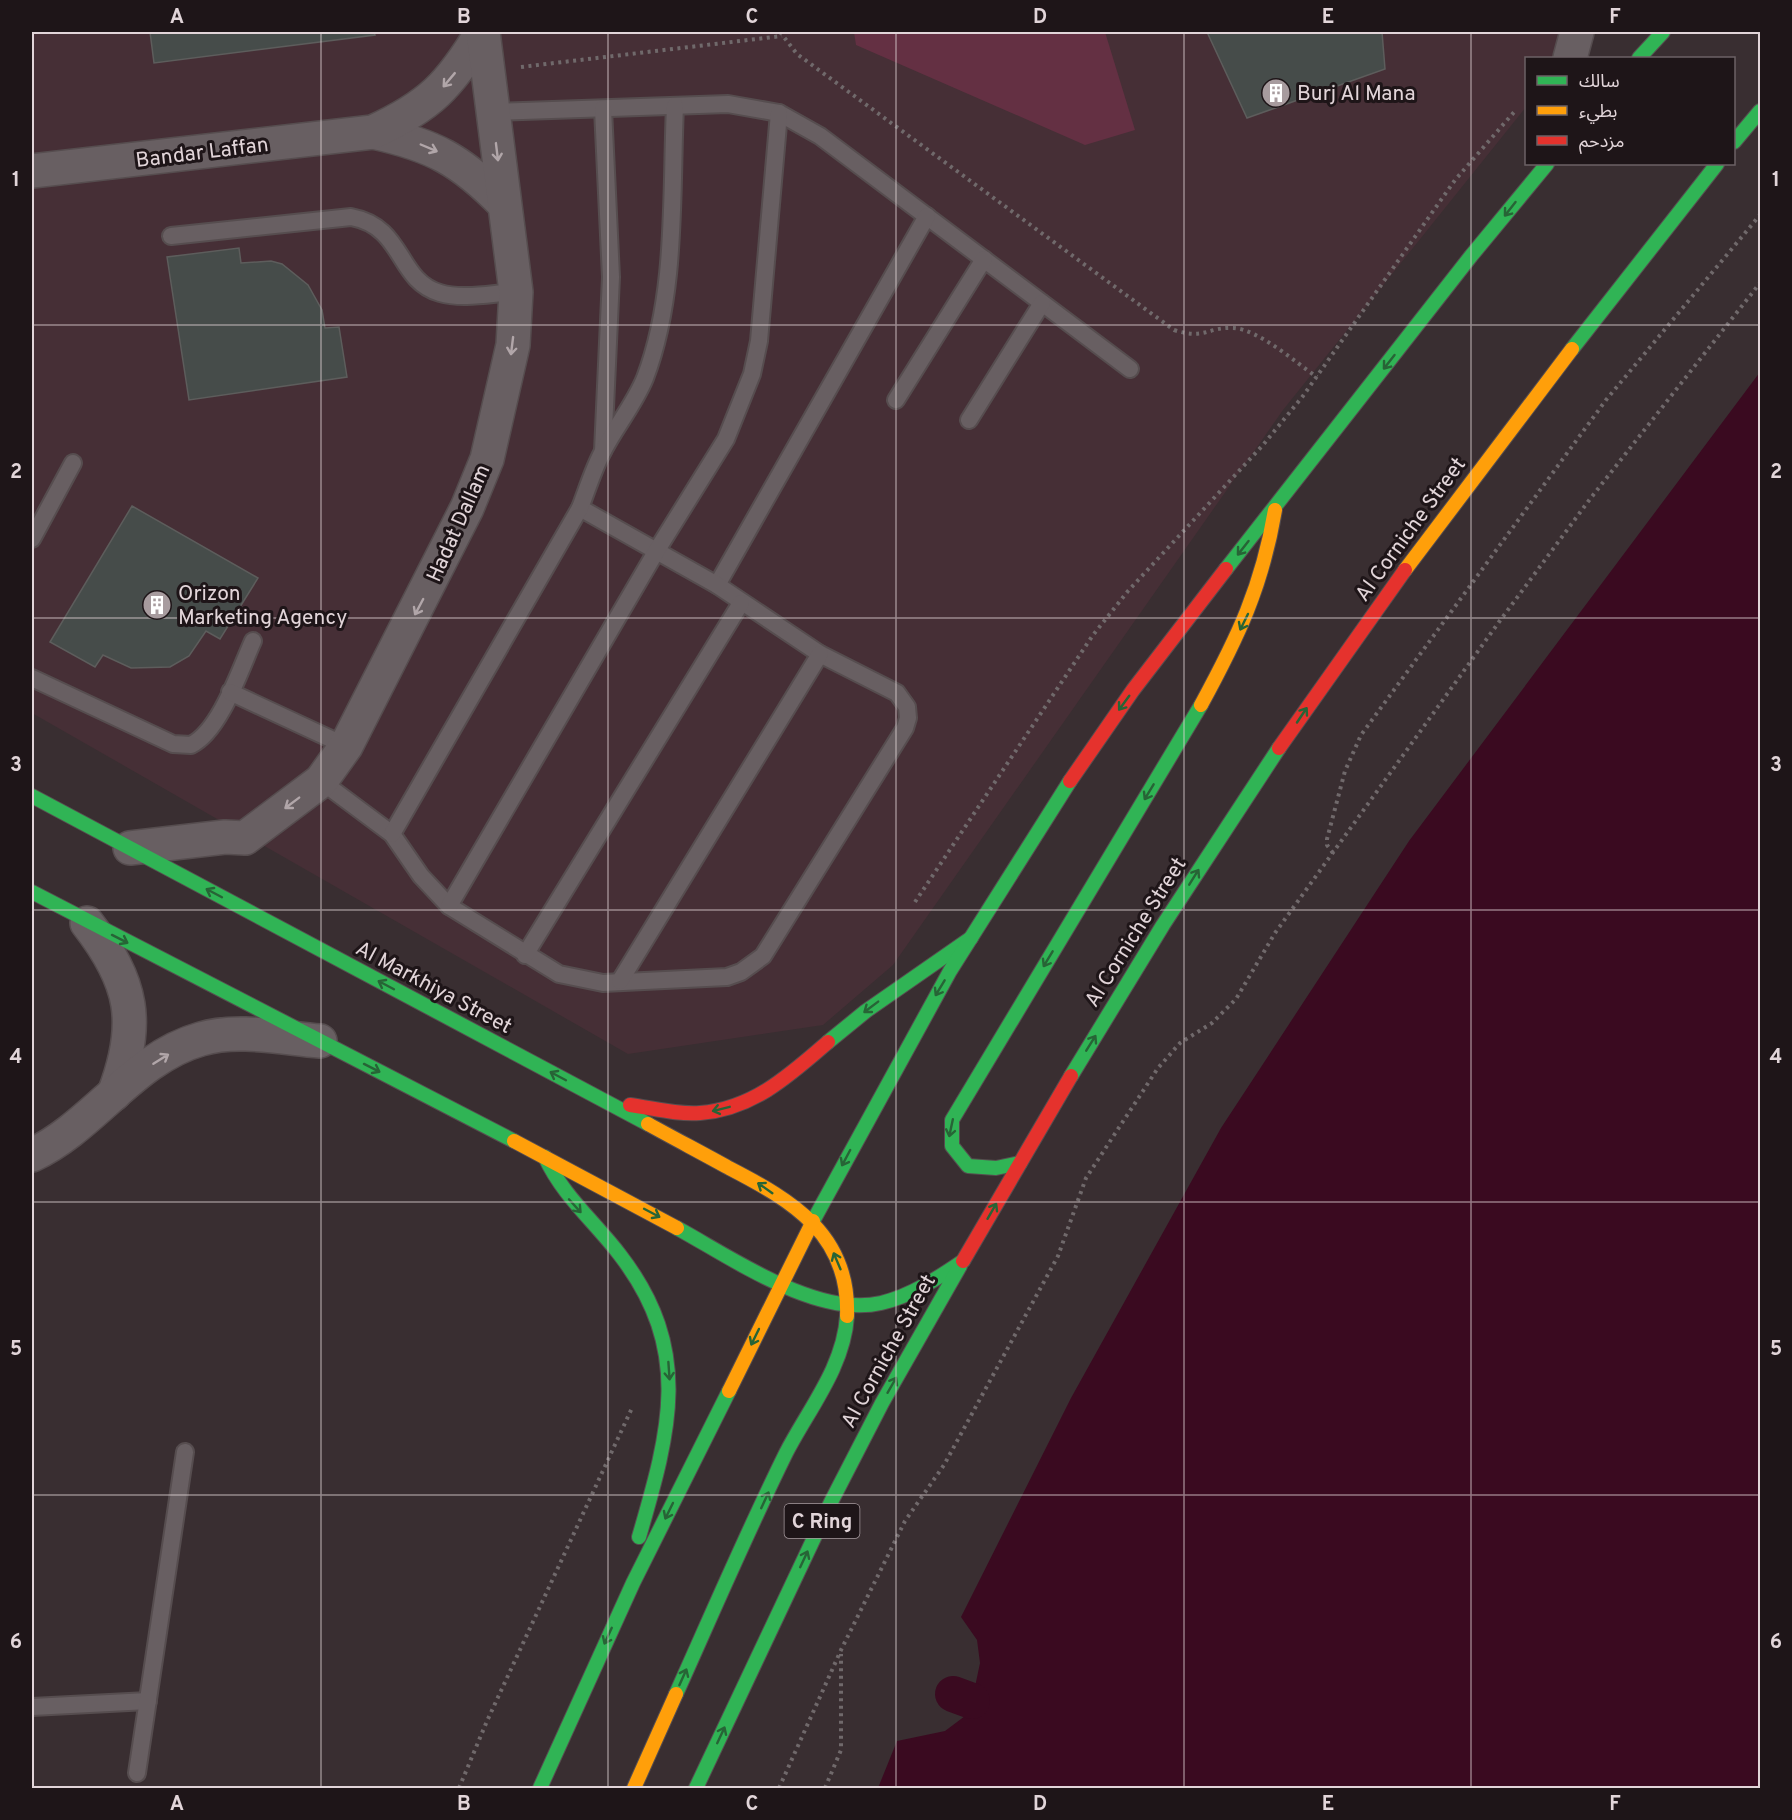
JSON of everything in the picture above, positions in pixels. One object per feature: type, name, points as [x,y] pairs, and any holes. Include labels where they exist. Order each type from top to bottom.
[{"type":"main road","points":[[1640,57],[1662,32]]},
{"type":"main road","points":[[1738,136],[1761,111]]},
{"type":"main road","name":"Al Corniche Street","points":[[696,1788],[831,1502],[882,1403],[1066,1082],[1209,854],[1341,658],[1485,462],[1716,165]]},
{"type":"main road","points":[[540,1788],[633,1583],[813,1221],[882,1089],[1040,825],[1103,732],[1173,637],[1539,169]]},
{"type":"main road","points":[[1020,1163],[996,1168],[968,1166],[951,1148],[949,1135],[952,1120],[1193,719],[1224,663],[1249,610],[1266,560],[1276,505]]},
{"type":"main road","name":"Al Markhiya Street","points":[[32,796],[758,1183],[813,1221]]},
{"type":"main road","points":[[32,892],[87,923],[545,1157],[781,1284],[823,1301],[847,1306],[900,1298],[922,1288],[963,1261]]},
{"type":"main road","points":[[610,1104],[699,1113],[739,1104],[775,1086],[866,1011],[971,938]]},
{"type":"main road","points":[[545,1157],[560,1188],[620,1254],[648,1294],[656,1311],[669,1363],[671,1399],[668,1427],[639,1539],[633,1583]]},
{"type":"main road","points":[[634,1788],[787,1452],[838,1355],[845,1331],[847,1306],[840,1267],[831,1248],[813,1221]]},
{"type":"street","name":"Hadat Dallam","points":[[130,848],[225,837],[244,838],[321,781],[346,746],[442,561],[487,459],[513,345],[516,292],[482,32]]},
{"type":"street","name":"Bandar Laffan","points":[[32,171],[373,132],[408,116],[438,93],[462,65],[482,32]]},
{"type":"street","points":[[1570,57],[1577,32]]},
{"type":"street","name":"Bandar Laffan","points":[[373,132],[411,140],[446,155],[477,176],[504,204]]},
{"type":"street","points":[[87,923],[109,951],[119,972],[129,1007],[126,1057],[114,1094]]},
{"type":"street","points":[[32,1155],[83,1122],[157,1060],[201,1038],[255,1035],[320,1041]]},
{"type":"lane","points":[[493,112],[728,104],[753,106],[779,113],[820,136],[1130,369]]},
{"type":"lane","points":[[392,834],[580,508],[603,452],[633,403],[655,345],[668,267],[675,106]]},
{"type":"lane","points":[[603,109],[611,277],[603,452]]},
{"type":"lane","points":[[449,906],[657,550],[726,439],[752,374],[763,307],[779,113]]},
{"type":"lane","points":[[1738,136],[1761,127]]},
{"type":"lane","points":[[717,585],[927,216]]},
{"type":"lane","points":[[171,236],[351,217],[378,226],[388,236],[413,274],[425,285],[441,293],[516,292]]},
{"type":"lane","points":[[896,400],[984,259]]},
{"type":"lane","points":[[969,420],[1042,303]]},
{"type":"lane","points":[[32,539],[73,463]]},
{"type":"lane","points":[[321,781],[392,834],[421,876],[449,906],[559,974],[603,983],[727,977],[741,972],[763,956],[905,728],[908,718],[907,707],[897,693],[820,654],[717,585],[580,508]]},
{"type":"lane","points":[[525,955],[741,603]]},
{"type":"lane","points":[[32,678],[173,744],[182,746],[200,741],[230,692],[253,641]]},
{"type":"lane","points":[[620,981],[820,654]]},
{"type":"lane","points":[[230,692],[346,746]]},
{"type":"lane","points":[[137,1773],[185,1452]]},
{"type":"lane","points":[[32,1707],[148,1701]]},
{"type":"path","points":[[488,71],[781,34],[797,54],[1174,330],[1197,335],[1218,330],[1241,329],[1251,333],[1317,377]]},
{"type":"path","points":[[915,902],[1093,635],[1128,591],[1263,445],[1317,377],[1455,180],[1515,111]]},
{"type":"path","points":[[1333,853],[1327,845],[1328,839],[1345,771],[1361,735],[1606,400],[1761,215]]},
{"type":"path","points":[[779,1788],[841,1650],[905,1521],[944,1465],[1058,1256],[1086,1178],[1168,1054],[1180,1043],[1212,1023],[1236,999],[1275,933],[1590,499],[1761,283]]},
{"type":"path","points":[[459,1788],[497,1699],[634,1403]]},
{"type":"path","points":[[825,1788],[841,1750],[841,1650]]},
{"type":"shaded area","points":[[32,32],[1587,32],[1566,57],[1525,57],[1525,108],[1283,410],[893,965],[823,1025],[628,1054],[32,713]]},
{"type":"shaded area","points":[[854,32],[1105,32],[1135,130],[1085,145],[856,45]]},
{"type":"shaded area","points":[[1760,372],[1760,1788],[878,1788],[897,1741],[945,1731],[965,1716],[972,1701],[980,1663],[977,1640],[961,1617],[1071,1398],[1221,1128],[1409,841]]},
{"type":"building","points":[[150,32],[374,32],[375,35],[154,63]]},
{"type":"building","name":"Burj Al Mana","points":[[1207,32],[1382,32],[1385,69],[1247,118]]},
{"type":"building","points":[[239,248],[241,263],[271,261],[282,264],[308,285],[322,310],[325,328],[339,327],[347,377],[189,400],[167,257]]},
{"type":"building","name":"Orizon Marketing Agency","points":[[132,506],[258,578],[220,639],[206,631],[189,656],[170,667],[131,668],[103,655],[95,667],[50,642]]},
{"type":"waterway","points":[[953,1694],[972,1701]]},
{"type":"traffic: fast","points":[[1640,57],[1663,32]]},
{"type":"traffic: fast","points":[[1735,141],[1760,111]]},
{"type":"traffic: fast","points":[[1226,569],[1471,256],[1546,165]]},
{"type":"traffic: fast","points":[[1572,349],[1716,165]]},
{"type":"traffic: fast","points":[[1020,1163],[996,1168],[968,1166],[952,1146],[952,1120],[1201,705]]},
{"type":"traffic: fast","points":[[1071,1076],[1163,925],[1279,748]]},
{"type":"traffic: fast","points":[[813,1221],[950,971],[1070,781]]},
{"type":"traffic: fast","points":[[32,796],[648,1124]]},
{"type":"traffic: fast","points":[[32,892],[514,1141]]},
{"type":"traffic: fast","points":[[828,1042],[866,1011],[971,938]]},
{"type":"traffic: fast","points":[[545,1157],[570,1196],[620,1255],[643,1290],[658,1324],[666,1358],[668,1392],[666,1426],[639,1537]]},
{"type":"traffic: fast","points":[[677,1228],[749,1269],[803,1294],[830,1302],[856,1305],[892,1300],[914,1291],[963,1261]]},
{"type":"traffic: fast","points":[[696,1788],[831,1502],[882,1403],[960,1266]]},
{"type":"traffic: fast","points":[[676,1694],[786,1453],[832,1370],[839,1353],[847,1316]]},
{"type":"traffic: fast","points":[[540,1788],[633,1583],[729,1391]]},
{"type":"traffic: slow","points":[[1405,570],[1572,349]]},
{"type":"traffic: slow","points":[[1201,705],[1237,634],[1256,588],[1275,510]]},
{"type":"traffic: slow","points":[[648,1124],[775,1194],[813,1224],[828,1242],[839,1263],[845,1288],[847,1316]]},
{"type":"traffic: slow","points":[[514,1141],[677,1228]]},
{"type":"traffic: slow","points":[[729,1391],[813,1221]]},
{"type":"traffic: slow","points":[[634,1788],[676,1694]]},
{"type":"traffic: jam","points":[[1070,781],[1133,690],[1226,569]]},
{"type":"traffic: jam","points":[[1279,748],[1405,570]]},
{"type":"traffic: jam","points":[[630,1105],[692,1113],[737,1105],[785,1078],[828,1042]]},
{"type":"traffic: jam","points":[[963,1261],[1071,1076]]},
{"type":"place","name":"Burj Al Mana","points":[[1276,93]]},
{"type":"place","name":"Orizon Marketing Agency","points":[[157,605]]}]
